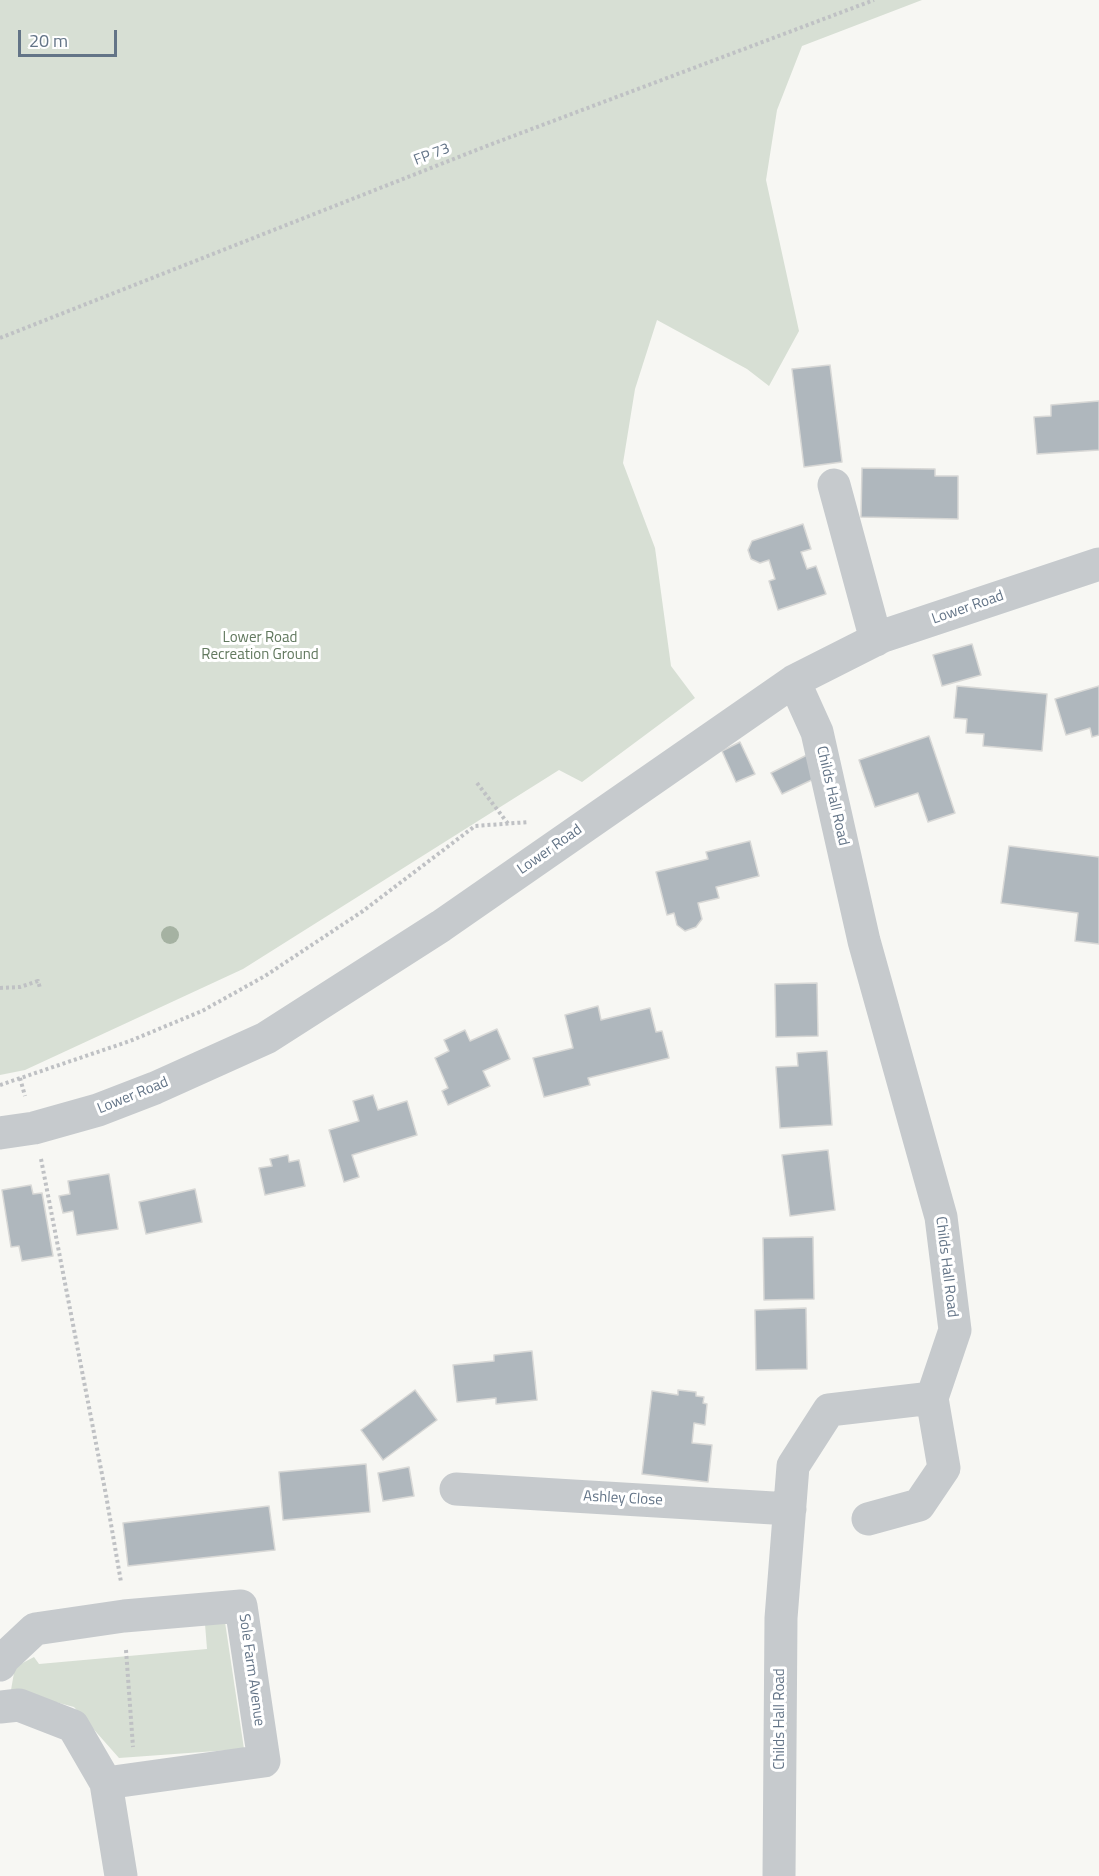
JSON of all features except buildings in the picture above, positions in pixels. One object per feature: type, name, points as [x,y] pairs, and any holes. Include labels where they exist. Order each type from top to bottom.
[{"type":"street","points":[[834,486],[876,640]]},
{"type":"street","name":"Lower Road","points":[[0,1133],[34,1128],[98,1110],[155,1088],[266,1038],[441,926],[794,681],[876,640],[1099,564]]},
{"type":"street","name":"Childs Hall Road","points":[[779,1876],[781,1618],[794,1466],[829,1410],[932,1398],[955,1330],[941,1217],[864,941],[817,732],[794,681]]},
{"type":"street","points":[[868,1519],[919,1505],[944,1468],[932,1398]]},
{"type":"street","name":"Ashley Close","points":[[456,1489],[790,1509]]},
{"type":"street","name":"Sole Farm Avenue","points":[[0,1665],[3,1659],[35,1629],[124,1616],[242,1606],[264,1761],[121,1781]]},
{"type":"street","points":[[0,1707],[19,1706],[72,1726],[121,1781],[121,1876]]},
{"type":"path","name":"FP 73","points":[[0,338],[484,147],[874,0]]},
{"type":"path","points":[[477,783],[509,825]]},
{"type":"path","points":[[0,1085],[130,1041],[202,1011],[265,976],[363,911],[475,826]]},
{"type":"path","points":[[0,988],[20,987],[38,981],[40,988]]},
{"type":"path","points":[[40,1155],[123,1595],[121,1781]]},
{"type":"green space","name":"Lower Road Recreation Ground","points":[[0,0],[922,0],[802,46],[777,110],[766,180],[799,331],[769,386],[747,369],[657,320],[635,389],[623,463],[655,548],[671,666],[695,698],[582,782],[559,770],[243,969],[25,1070],[0,1075]]},
{"type":"green space","points":[[225,1622],[244,1749],[119,1758],[74,1707],[11,1690],[15,1667],[34,1657],[39,1664],[207,1649],[205,1624]]}]
